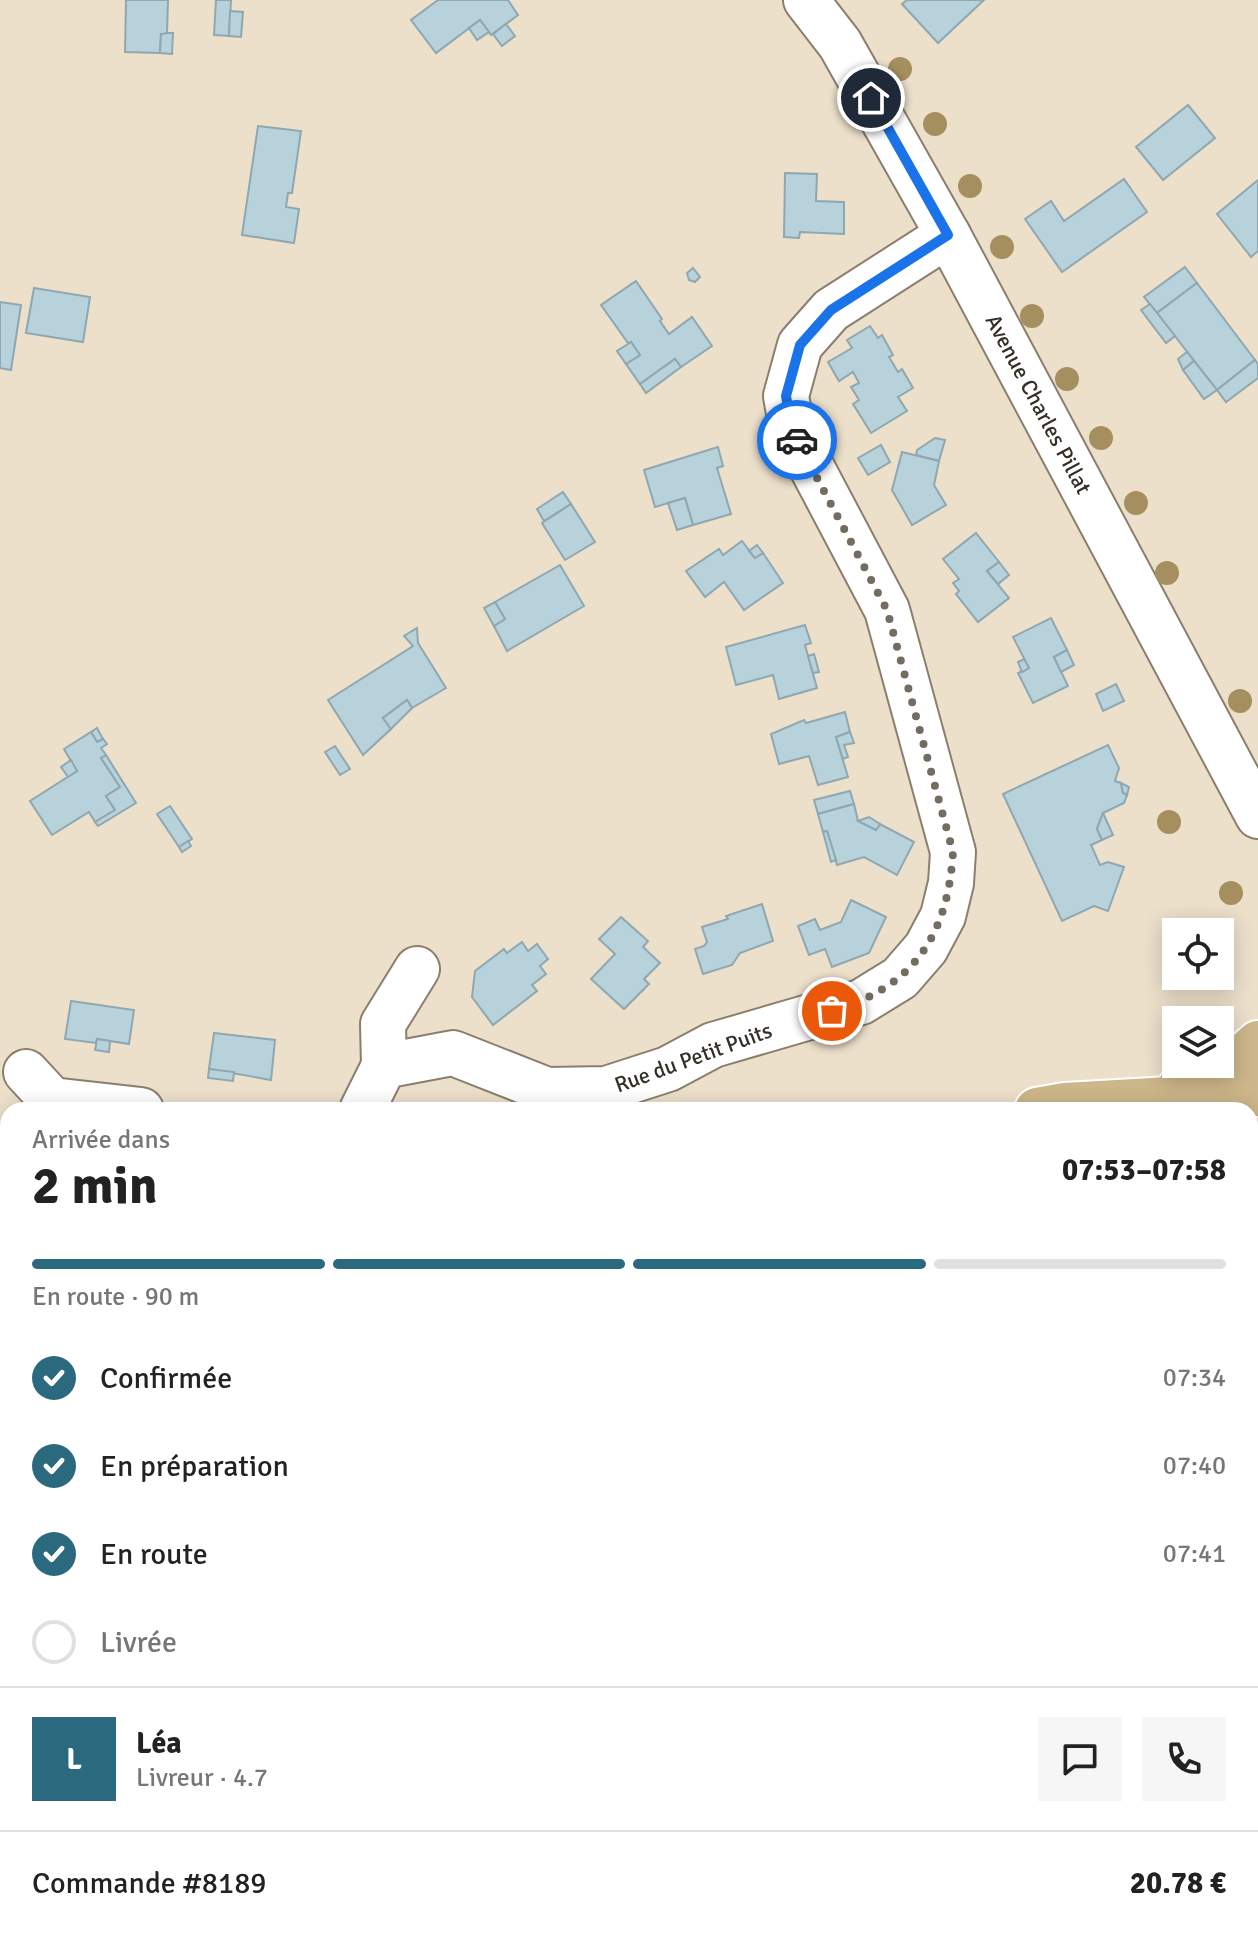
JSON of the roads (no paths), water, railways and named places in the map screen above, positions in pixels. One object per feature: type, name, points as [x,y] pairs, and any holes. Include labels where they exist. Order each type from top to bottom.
[{"type":"main road","points":[[1162,1098],[1238,1061],[1258,1043]]},
{"type":"main road","points":[[1107,1102],[1258,1094]]},
{"type":"street","name":"Avenue Charles Pillat","points":[[806,0],[840,44],[948,235],[1258,816]]},
{"type":"street","name":"Rue du Petit Puits","points":[[384,1066],[453,1053],[547,1090],[606,1089],[668,1069],[713,1045],[861,1002],[900,978],[926,948],[943,916],[951,883],[953,852],[887,610],[792,430],[786,396],[800,345],[831,310],[948,235]]},
{"type":"street","points":[[366,1102],[384,1066],[383,1024],[417,969]]},
{"type":"street","points":[[26,1072],[52,1100],[70,1102]]}]
